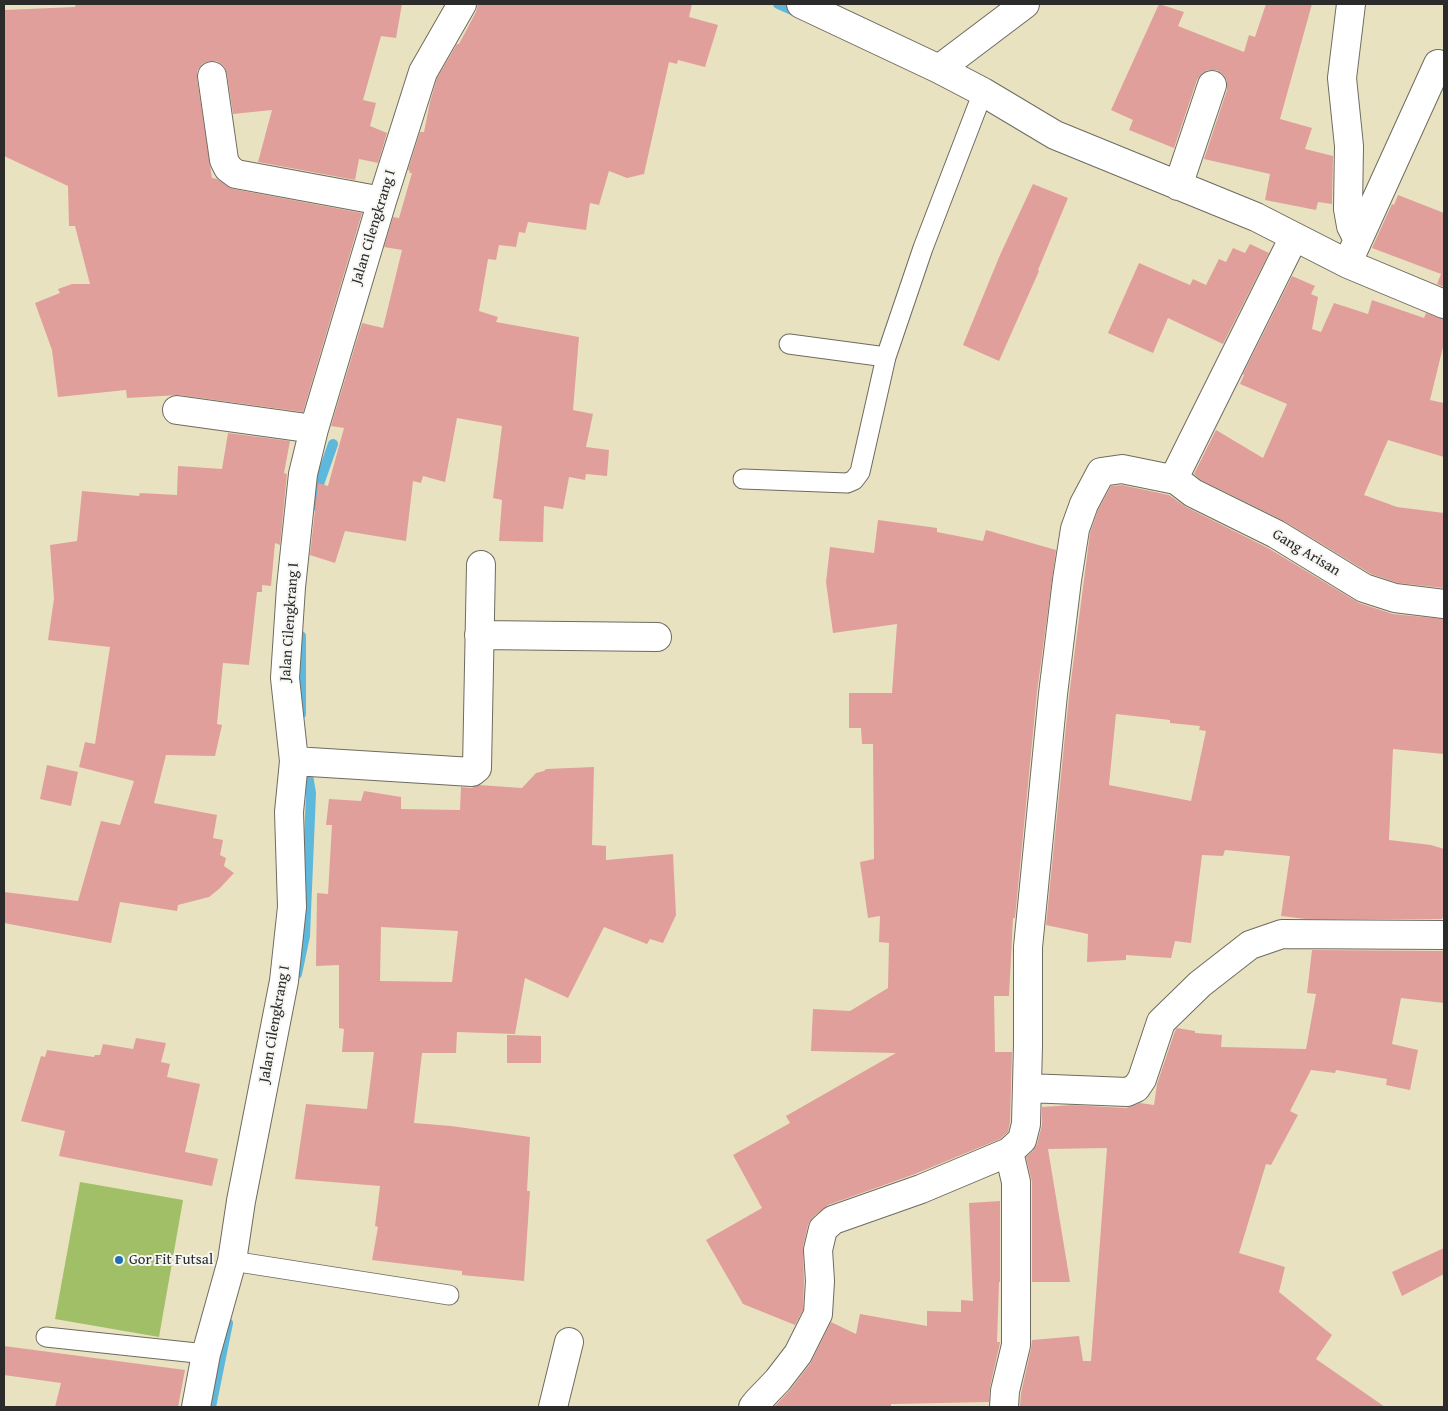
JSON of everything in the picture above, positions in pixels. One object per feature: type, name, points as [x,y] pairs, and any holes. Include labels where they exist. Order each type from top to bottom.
[{"type":"street","name":"Jalan Cilengkrang I","points":[[196,1407],[206,1354],[232,1261],[241,1201],[284,981],[292,906],[289,812],[294,761],[285,678],[291,586],[303,474],[314,429],[382,200],[424,72],[462,4]]},
{"type":"street","points":[[801,4],[940,69],[1055,135],[1256,217],[1294,237],[1353,252],[1444,304]]},
{"type":"street","points":[[940,69],[1025,4]]},
{"type":"street","points":[[1351,4],[1342,78],[1349,146],[1348,209],[1353,252]]},
{"type":"street","points":[[1353,252],[1438,64]]},
{"type":"street","points":[[212,76],[224,160],[228,168],[236,174],[382,200]]},
{"type":"street","points":[[1178,186],[1212,85]]},
{"type":"street","points":[[754,1407],[798,1354],[818,1314],[820,1281],[818,1250],[823,1229],[833,1220],[921,1189],[1009,1152],[1022,1140],[1026,1124],[1028,947],[1053,694],[1075,529],[1084,504],[1101,472],[1122,469],[1176,480],[1177,472],[1294,237]]},
{"type":"street","points":[[177,410],[314,429]]},
{"type":"street","name":"Gang Arisan","points":[[1176,480],[1193,494],[1276,534],[1364,588],[1395,598],[1444,604]]},
{"type":"street","points":[[294,761],[474,771],[477,768],[481,565]]},
{"type":"street","points":[[479,635],[657,637]]},
{"type":"street","points":[[1027,1088],[1126,1092],[1136,1088],[1142,1079],[1161,1022],[1200,984],[1250,945],[1282,934],[1444,935]]},
{"type":"street","points":[[1004,1407],[1005,1391],[1016,1345],[1016,1182],[1009,1152]]},
{"type":"street","points":[[553,1407],[569,1342]]},
{"type":"lane","points":[[743,479],[847,483],[854,480],[860,472],[886,357],[924,248],[983,92]]},
{"type":"lane","points":[[788,344],[886,357]]},
{"type":"lane","points":[[232,1261],[449,1295]]},
{"type":"lane","points":[[46,1337],[206,1354]]},
{"type":"green space","name":"Gor Fit Futsal","points":[[80,1182],[183,1200],[159,1337],[55,1319]]},
{"type":"building","points":[[76,4],[402,4],[396,38],[381,36],[363,100],[376,103],[370,126],[387,133],[378,163],[359,159],[355,180],[258,162],[272,110],[233,114],[224,66],[217,61],[209,61],[202,64],[197,71],[212,178],[233,189],[362,213],[303,412],[179,395],[127,398],[126,390],[58,397],[52,350],[35,303],[60,293],[58,289],[72,284],[90,284],[75,226],[69,226],[68,186],[4,156],[4,10],[75,7]]},
{"type":"building","points":[[478,4],[692,4],[689,17],[718,25],[705,67],[678,60],[677,64],[669,62],[644,174],[627,178],[609,171],[599,205],[590,203],[586,230],[528,222],[525,233],[519,232],[516,247],[499,245],[496,260],[488,259],[479,311],[498,317],[496,322],[579,337],[573,410],[593,414],[586,447],[609,450],[607,476],[586,474],[585,480],[569,477],[563,509],[544,506],[543,542],[499,541],[502,500],[493,498],[502,426],[457,418],[445,482],[423,476],[421,483],[413,481],[406,541],[345,531],[335,563],[310,555],[318,483],[328,486],[344,428],[331,426],[362,323],[383,328],[402,250],[384,247],[393,217],[399,218],[412,173],[409,173],[410,171],[408,170],[420,132],[424,132],[437,78],[457,44],[459,44],[476,12]]},
{"type":"building","points":[[1159,4],[1184,12],[1178,26],[1244,52],[1249,35],[1255,37],[1266,4],[1312,4],[1280,119],[1312,128],[1305,149],[1333,156],[1332,204],[1318,202],[1316,210],[1265,200],[1270,174],[1204,159],[1227,90],[1227,81],[1224,75],[1217,70],[1208,70],[1202,73],[1197,80],[1174,148],[1129,130],[1133,120],[1111,110]]},
{"type":"building","points":[[1033,184],[1068,198],[1039,271],[999,361],[963,345],[1000,255]]},
{"type":"building","points":[[1398,195],[1444,213],[1444,287],[1437,284],[1441,274],[1372,248]]},
{"type":"building","points":[[1250,244],[1269,253],[1223,344],[1168,318],[1153,353],[1108,333],[1139,263],[1190,285],[1193,279],[1206,285],[1219,259],[1226,262],[1233,248],[1245,253]]},
{"type":"building","points":[[1292,276],[1315,286],[1311,294],[1318,297],[1312,329],[1321,332],[1334,303],[1368,314],[1372,300],[1424,318],[1426,313],[1444,319],[1444,343],[1430,400],[1444,403],[1444,457],[1388,440],[1364,495],[1397,507],[1444,513],[1444,588],[1398,583],[1371,574],[1284,521],[1201,480],[1194,474],[1216,430],[1263,458],[1287,404],[1240,384],[1243,374]]},
{"type":"building","points":[[228,433],[290,441],[284,473],[287,474],[280,545],[275,543],[271,586],[262,585],[262,592],[257,592],[249,665],[223,663],[217,724],[222,725],[215,756],[166,755],[154,803],[217,815],[213,838],[223,840],[220,855],[226,858],[224,866],[234,873],[209,897],[178,905],[177,911],[120,902],[111,943],[4,923],[4,892],[78,901],[101,821],[120,825],[134,781],[79,767],[85,742],[95,744],[110,647],[48,640],[54,599],[50,545],[77,541],[82,491],[139,496],[140,493],[177,495],[178,466],[222,469]]},
{"type":"building","points":[[1122,485],[1169,495],[1186,507],[1268,548],[1359,603],[1393,614],[1444,619],[1444,754],[1393,749],[1389,840],[1431,845],[1444,849],[1444,914],[1442,919],[1306,919],[1281,916],[1290,856],[1225,850],[1223,856],[1202,855],[1191,943],[1175,941],[1171,958],[1126,955],[1126,960],[1087,962],[1088,934],[1046,925],[1069,696],[1090,533],[1098,510],[1111,486]],"holes":[[[1116,714],[1170,720],[1170,723],[1200,726],[1199,730],[1206,731],[1191,801],[1109,785]]]},
{"type":"building","points":[[878,520],[937,528],[937,532],[983,541],[986,530],[1056,550],[1037,692],[1015,918],[1013,918],[1009,996],[994,996],[995,1052],[1012,1052],[1010,1122],[1008,1132],[1000,1139],[915,1174],[828,1205],[813,1217],[808,1225],[803,1247],[803,1310],[795,1325],[743,1304],[706,1240],[762,1208],[733,1155],[790,1123],[786,1116],[896,1053],[811,1051],[813,1009],[850,1011],[888,988],[889,943],[879,942],[880,916],[868,918],[860,862],[874,859],[873,744],[862,744],[861,728],[849,728],[849,693],[892,693],[897,624],[833,633],[826,582],[830,547],[874,553]]},
{"type":"building","points":[[47,765],[78,772],[71,806],[40,799]]},
{"type":"building","points":[[594,767],[592,845],[606,846],[606,860],[673,854],[676,915],[663,943],[650,939],[647,944],[604,927],[568,998],[525,978],[515,1034],[457,1032],[456,1053],[422,1053],[414,1123],[530,1137],[527,1191],[530,1191],[524,1281],[462,1275],[462,1271],[372,1260],[378,1227],[375,1226],[380,1186],[295,1179],[306,1104],[367,1109],[374,1052],[342,1052],[344,1029],[339,1028],[339,965],[316,966],[317,893],[328,894],[332,825],[326,825],[329,799],[361,801],[364,791],[401,797],[401,809],[460,810],[461,787],[471,788],[479,785],[522,788],[536,773],[546,769]],"holes":[[[381,927],[458,931],[452,982],[380,981]]]},
{"type":"building","points":[[1312,950],[1444,951],[1444,1003],[1401,998],[1392,1044],[1418,1050],[1410,1090],[1386,1085],[1387,1079],[1336,1070],[1335,1073],[1311,1070],[1290,1111],[1298,1115],[1271,1165],[1266,1164],[1239,1253],[1285,1267],[1279,1292],[1332,1335],[1316,1359],[1385,1407],[1020,1407],[1032,1340],[1079,1336],[1083,1361],[1091,1361],[1107,1148],[1048,1149],[1070,1282],[1032,1282],[1032,1182],[1026,1157],[1037,1144],[1042,1125],[1042,1107],[1072,1105],[1126,1108],[1140,1103],[1154,1105],[1157,1084],[1177,1028],[1195,1031],[1195,1033],[1222,1035],[1221,1047],[1306,1049],[1316,994],[1307,993]]},
{"type":"building","points":[[507,1035],[541,1036],[541,1063],[507,1063]]},
{"type":"building","points":[[136,1038],[166,1043],[161,1062],[170,1064],[167,1077],[200,1084],[185,1152],[218,1159],[212,1186],[59,1156],[65,1131],[21,1121],[41,1056],[45,1057],[47,1050],[94,1057],[95,1055],[100,1055],[103,1044],[133,1049]]},
{"type":"building","points":[[1000,1201],[1000,1282],[997,1342],[1000,1343],[990,1387],[989,1402],[891,1404],[891,1407],[774,1407],[810,1364],[831,1322],[856,1334],[860,1314],[927,1326],[927,1311],[961,1312],[961,1300],[973,1301],[969,1203]]},
{"type":"building","points":[[1444,1248],[1444,1274],[1402,1296],[1392,1272]]},
{"type":"building","points":[[4,1346],[185,1370],[178,1407],[55,1407],[61,1383],[4,1375]]},
{"type":"waterway","points":[[778,4],[801,14]]},
{"type":"waterway","points":[[311,507],[333,444]]},
{"type":"waterway","points":[[301,636],[301,714]]},
{"type":"waterway","points":[[297,974],[305,936],[311,793],[307,769]]},
{"type":"waterway","points":[[211,1407],[228,1323]]},
{"type":"place","name":"Gor Fit Futsal","points":[[119,1260]]}]
